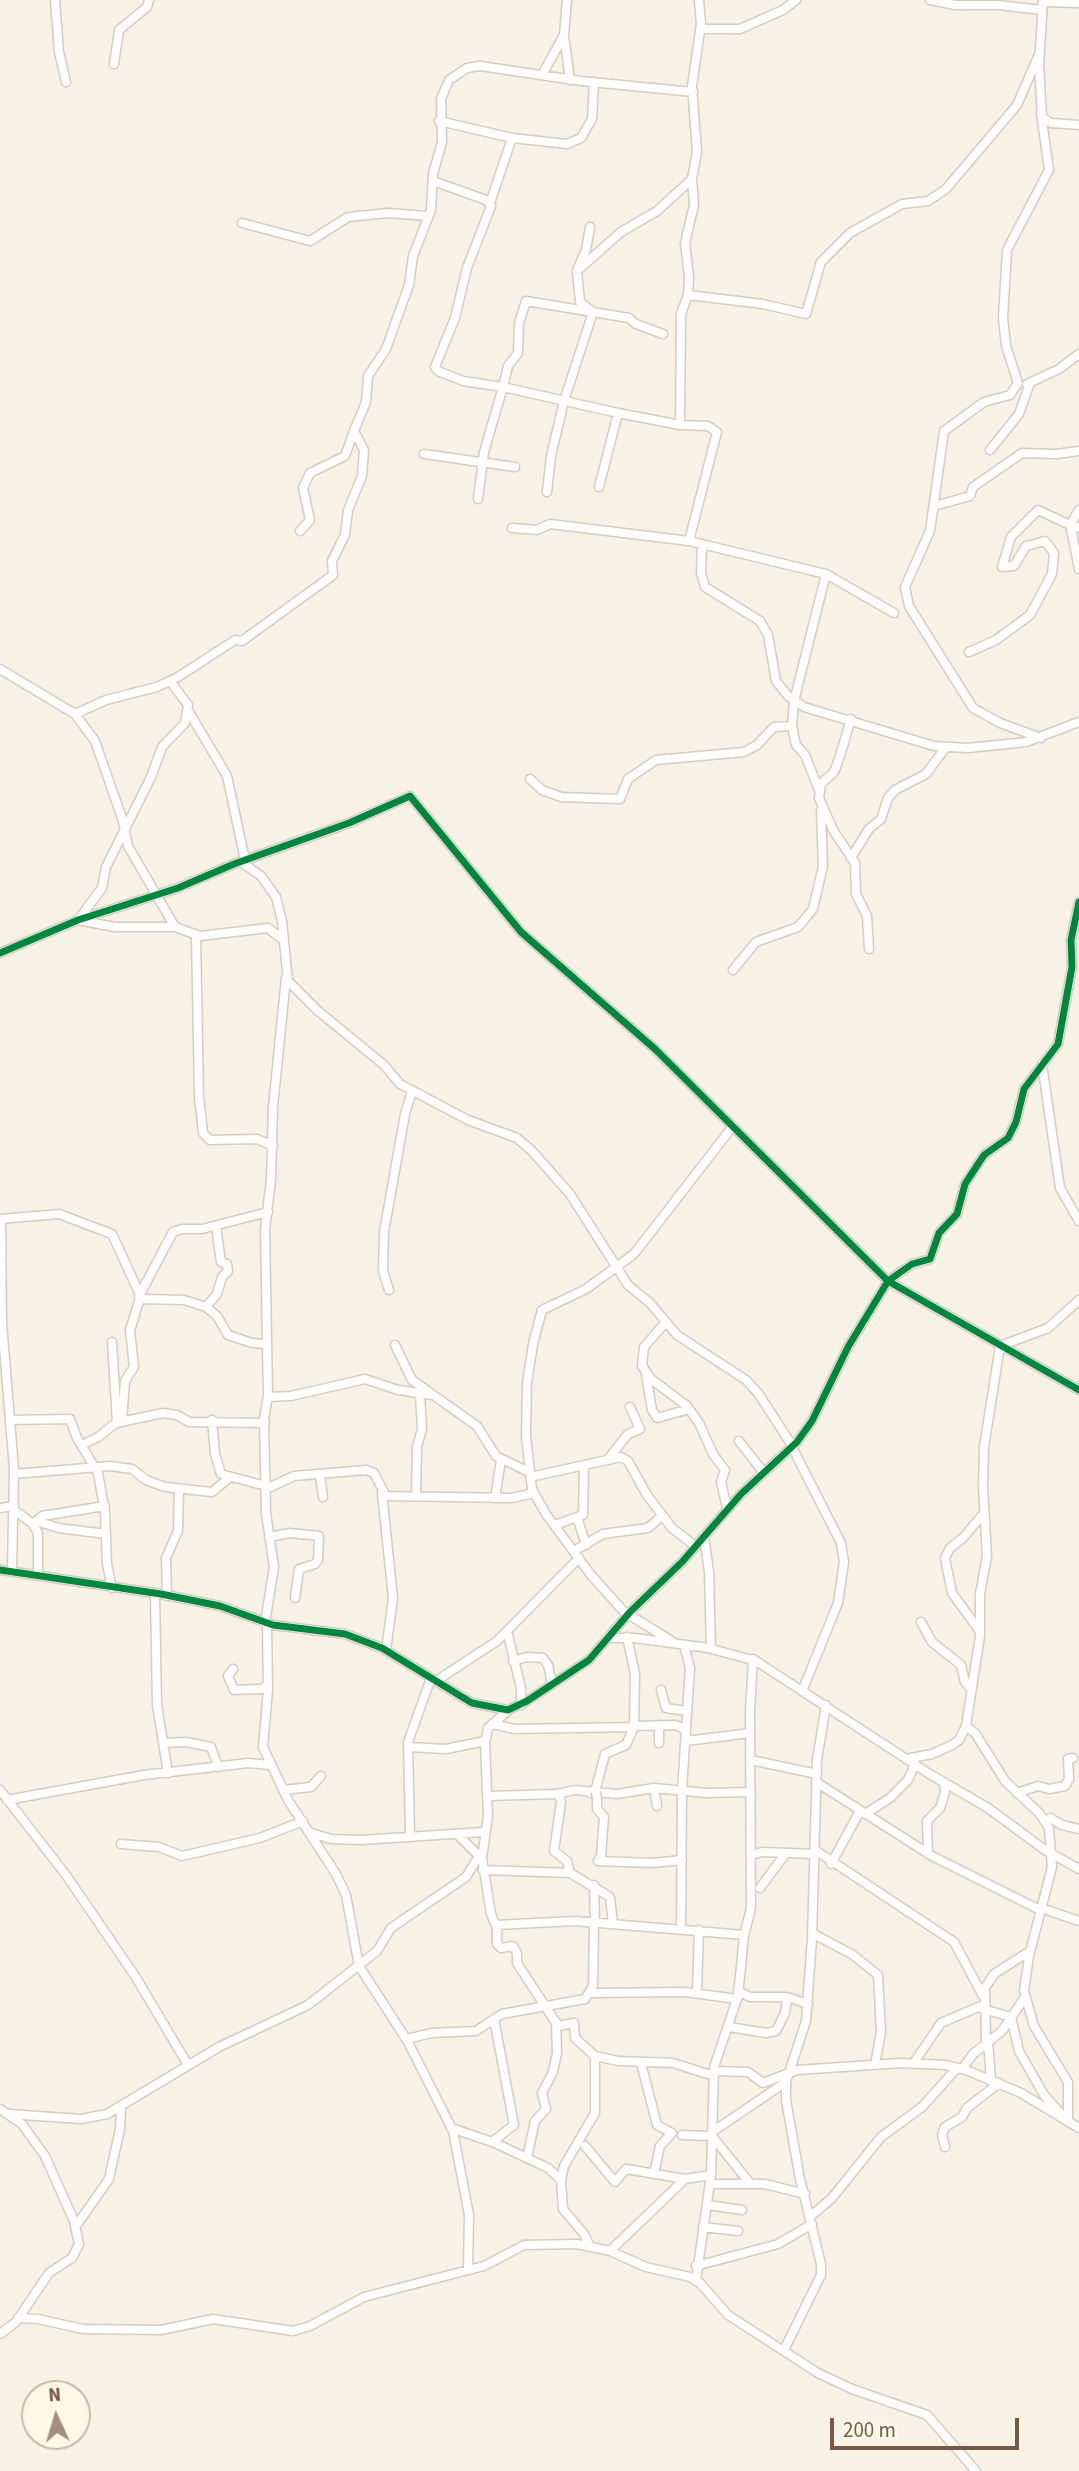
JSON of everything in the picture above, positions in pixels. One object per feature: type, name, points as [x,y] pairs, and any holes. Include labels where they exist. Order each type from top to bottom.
[{"type":"street","points":[[55,0],[59,52],[66,82]]},
{"type":"street","points":[[114,65],[120,29],[147,7],[149,0]]},
{"type":"street","points":[[567,0],[565,36],[570,80]]},
{"type":"street","points":[[680,425],[681,314],[688,295],[685,243],[694,208],[692,179],[696,152],[693,92],[700,29],[699,0]]},
{"type":"street","points":[[700,29],[740,29],[796,0]]},
{"type":"street","points":[[930,0],[955,5],[1079,4]]},
{"type":"street","points":[[1017,386],[1016,371],[1006,346],[1003,318],[1007,250],[1049,170],[1041,113],[1040,52],[1043,4]]},
{"type":"street","points":[[542,75],[565,36]]},
{"type":"street","points":[[688,295],[763,303],[806,314],[821,262],[850,233],[902,204],[928,201],[946,189],[1017,105],[1040,52]]},
{"type":"street","points":[[300,531],[310,520],[303,488],[310,473],[345,456],[366,402],[368,376],[386,349],[409,285],[413,257],[432,204],[433,181],[441,147],[440,99],[449,80],[467,68],[480,66],[570,80],[693,92]]},
{"type":"street","points":[[439,121],[512,138],[567,144],[581,138],[592,119],[594,82]]},
{"type":"street","points":[[1041,113],[1047,122],[1079,125]]},
{"type":"street","points":[[512,138],[490,203],[490,215],[467,268],[455,318],[435,367],[463,381],[503,387],[618,414],[680,425],[708,426],[717,432],[689,541]]},
{"type":"street","points":[[577,271],[621,232],[657,211],[692,179]]},
{"type":"street","points":[[433,181],[490,203]]},
{"type":"street","points":[[242,223],[310,241],[348,217],[388,213],[428,216]]},
{"type":"street","points":[[590,227],[586,250],[577,271],[580,302],[593,312]]},
{"type":"street","points":[[478,499],[484,452],[508,366],[518,353],[523,302],[629,318],[639,326],[663,334]]},
{"type":"street","points":[[547,492],[551,456],[564,401],[593,312]]},
{"type":"street","points":[[1041,738],[999,723],[973,708],[909,606],[905,584],[930,531],[944,431],[984,402],[1010,395],[1017,386],[1059,369],[1079,354]]},
{"type":"street","points":[[990,450],[1019,414],[1030,383]]},
{"type":"street","points":[[599,487],[618,414]]},
{"type":"street","points":[[75,714],[106,700],[170,681],[235,640],[243,640],[334,575],[332,561],[345,535],[348,510],[362,476],[364,450],[354,431]]},
{"type":"street","points":[[934,506],[970,496],[973,487],[1022,453],[1079,451]]},
{"type":"street","points":[[424,454],[514,467]]},
{"type":"street","points":[[969,652],[996,640],[1030,615],[1052,574],[1054,553],[1045,541],[1026,546],[1014,566],[1002,567],[1012,537],[1038,510],[1070,526],[1079,510]]},
{"type":"street","points":[[512,528],[537,530],[550,524],[689,541],[826,573],[894,613]]},
{"type":"street","points":[[1079,527],[1071,529],[1079,569]]},
{"type":"street","points":[[702,544],[701,573],[705,587],[761,621],[768,635],[776,681],[794,701],[804,707],[946,747],[999,746],[1041,738],[1079,722]]},
{"type":"street","points":[[733,970],[756,942],[798,927],[813,909],[824,866],[819,790],[805,755],[796,745],[792,726],[794,701],[826,573]]},
{"type":"street","points":[[0,669],[75,714],[97,745],[128,846],[175,927]]},
{"type":"street","points":[[170,681],[185,698],[189,712],[226,776],[243,861],[261,876],[274,893],[281,913],[286,978],[273,1107],[268,1212],[268,1397],[265,1423],[269,1537],[274,1567],[266,1623],[268,1684],[263,1738],[270,1765],[336,1874],[351,1909],[359,1966],[406,2039],[452,2128],[460,2157],[469,2216],[468,2270]]},
{"type":"street","points":[[78,920],[102,888],[106,867],[151,777],[162,747],[180,731],[189,712]]},
{"type":"street","points":[[819,790],[834,772],[851,719]]},
{"type":"street","points":[[530,779],[542,790],[561,797],[620,799],[628,779],[656,760],[744,752],[757,745],[775,727],[792,726]]},
{"type":"street","points":[[851,858],[869,829],[881,819],[888,798],[895,790],[926,774],[946,747]]},
{"type":"street","points":[[0,953],[78,920],[156,895],[349,823],[410,796],[521,932],[656,1049],[785,1182],[888,1281],[1079,1390]]},
{"type":"street","points":[[820,805],[855,865],[856,894],[867,916],[869,949]]},
{"type":"street","points":[[0,1570],[167,1596],[220,1606],[266,1623],[321,1629],[386,1650],[472,1703],[500,1710],[521,1705],[589,1660],[628,1614],[673,1573],[727,1508],[792,1447],[812,1421],[848,1347],[888,1281],[912,1264],[928,1261],[939,1233],[957,1214],[965,1184],[984,1155],[1007,1139],[1015,1126],[1024,1089],[1059,1041],[1072,967],[1079,902]]},
{"type":"street","points":[[78,920],[115,927],[175,927],[197,935],[217,936],[264,928],[282,939]]},
{"type":"street","points":[[197,935],[199,1096],[203,1133],[210,1140],[257,1139],[273,1146]]},
{"type":"street","points":[[286,978],[317,1010],[412,1091],[468,1120],[524,1143],[564,1185],[628,1285],[650,1303],[677,1335],[746,1380],[758,1392],[792,1447],[841,1543],[844,1562],[838,1603],[803,1689]]},
{"type":"street","points":[[1042,1064],[1060,1188],[1079,1221]]},
{"type":"street","points":[[389,1290],[383,1271],[384,1232],[412,1091]]},
{"type":"street","points":[[681,1929],[682,1790],[687,1741],[689,1661],[680,1645],[628,1614],[577,1555],[534,1493],[530,1475],[527,1383],[542,1310],[586,1289],[617,1269],[645,1242],[733,1126]]},
{"type":"street","points":[[120,1422],[125,1381],[134,1367],[130,1330],[140,1297],[173,1232],[216,1226],[268,1212]]},
{"type":"street","points":[[12,1571],[14,1474],[11,1400],[2,1322],[1,1219],[59,1214],[112,1234],[140,1297]]},
{"type":"street","points":[[206,1307],[217,1294],[222,1277],[228,1271],[227,1264],[221,1262],[216,1226]]},
{"type":"street","points":[[140,1297],[168,1302],[184,1300],[206,1307],[217,1316],[228,1335],[252,1343],[266,1344]]},
{"type":"street","points":[[1000,1346],[1048,1328],[1079,1300]]},
{"type":"street","points":[[665,1323],[644,1347],[642,1366],[646,1374],[652,1410],[659,1420],[689,1409]]},
{"type":"street","points":[[112,1342],[120,1422]]},
{"type":"street","points":[[395,1345],[412,1380],[477,1426],[501,1460],[530,1475],[609,1458],[628,1461],[662,1516],[680,1536],[695,1546]]},
{"type":"street","points":[[906,1759],[932,1754],[952,1745],[959,1740],[966,1726],[980,1632],[980,1594],[987,1556],[984,1447],[1000,1346]]},
{"type":"street","points":[[646,1374],[689,1409],[725,1470],[721,1482],[727,1508]]},
{"type":"street","points":[[268,1397],[291,1396],[365,1379],[432,1395]]},
{"type":"street","points":[[416,1496],[417,1447],[422,1429],[421,1394]]},
{"type":"street","points":[[0,1401],[11,1400]]},
{"type":"street","points":[[609,1458],[628,1434],[640,1429],[630,1406]]},
{"type":"street","points":[[82,1445],[120,1422],[168,1412],[189,1422],[212,1420],[265,1423]]},
{"type":"street","points":[[0,1425],[10,1421],[68,1417],[98,1473],[105,1506],[107,1564],[112,1588]]},
{"type":"street","points":[[212,1420],[216,1462],[221,1474],[229,1478],[266,1488],[294,1476],[370,1470],[382,1493],[393,1598],[386,1650]]},
{"type":"street","points":[[739,1441],[764,1473]]},
{"type":"street","points":[[495,1498],[501,1460]]},
{"type":"street","points":[[555,1525],[584,1513],[584,1465]]},
{"type":"street","points":[[14,1474],[93,1466],[132,1469],[145,1480],[179,1490],[186,1488],[212,1492],[229,1478]]},
{"type":"street","points":[[320,1476],[323,1497]]},
{"type":"street","points":[[167,1596],[166,1558],[178,1531],[179,1490]]},
{"type":"street","points":[[382,1493],[392,1497],[495,1498],[534,1493]]},
{"type":"street","points":[[34,1522],[42,1516],[105,1506]]},
{"type":"street","points":[[0,1508],[14,1508],[34,1522],[106,1534]]},
{"type":"street","points":[[980,1632],[952,1593],[945,1558],[950,1548],[963,1538],[985,1513]]},
{"type":"street","points":[[410,1835],[408,1747],[433,1679],[507,1632],[586,1545],[603,1534],[648,1528],[662,1516]]},
{"type":"street","points":[[577,1517],[586,1545]]},
{"type":"street","points":[[34,1522],[40,1552],[38,1576]]},
{"type":"street","points":[[269,1537],[290,1533],[319,1536],[318,1560],[315,1564],[299,1569],[295,1598]]},
{"type":"street","points":[[704,1536],[709,1572],[711,1649]]},
{"type":"street","points":[[155,1594],[155,1676],[168,1773]]},
{"type":"street","points":[[921,1622],[932,1642],[961,1665],[965,1682],[971,1689]]},
{"type":"street","points":[[507,1632],[521,1688],[521,1705]]},
{"type":"street","points":[[609,1638],[627,1637],[711,1649],[753,1659],[1079,1869]]},
{"type":"street","points":[[627,1637],[635,1674],[634,1726],[626,1745],[604,1754],[594,1795],[597,1809],[604,1817],[601,1856],[598,1861],[653,1863],[682,1860]]},
{"type":"street","points":[[689,1661],[698,1648]]},
{"type":"street","points":[[513,1661],[527,1657],[542,1658],[548,1665],[552,1684]]},
{"type":"street","points":[[696,2281],[696,2266],[711,2179],[714,2073],[738,1995],[744,1935],[751,1908],[750,1733],[753,1659]]},
{"type":"street","points":[[233,1669],[228,1676],[234,1690],[262,1689],[268,1684]]},
{"type":"street","points":[[661,1690],[666,1708],[687,1710]]},
{"type":"street","points":[[784,2350],[821,2275],[787,2117],[788,2077],[803,2035],[808,2004],[817,1778],[826,1705]]},
{"type":"street","points":[[510,1709],[492,1724],[485,1741],[488,1796],[480,1857],[496,1925],[497,1944],[501,1948],[513,1946],[517,1953],[517,1963],[556,2019],[558,2026],[573,2024],[576,2038],[596,2056],[667,2064],[676,2070],[689,2068],[714,2073],[748,2072],[760,2083],[875,2065],[913,2064],[959,2068],[995,2082],[1079,2128]]},
{"type":"street","points":[[492,1724],[515,1729],[676,1725],[686,1730]]},
{"type":"street","points":[[659,1725],[659,1743]]},
{"type":"street","points":[[966,1726],[972,1728],[991,1762],[1045,1821],[1053,1854],[1030,1951],[1025,1997],[1034,2026],[1068,2082],[1068,2122]]},
{"type":"street","points":[[687,1741],[750,1733]]},
{"type":"street","points":[[408,1747],[446,1749],[485,1741]]},
{"type":"street","points":[[164,1743],[186,1742],[211,1747],[218,1767]]},
{"type":"street","points":[[1017,1793],[1038,1786],[1049,1789],[1065,1786],[1069,1779],[1068,1759],[1073,1758]]},
{"type":"street","points":[[751,1760],[817,1778],[928,1854],[1041,1909],[1079,1921]]},
{"type":"street","points":[[7,1800],[168,1773],[260,1763],[270,1765]]},
{"type":"street","points":[[831,1864],[863,1812],[890,1798],[908,1780],[915,1765]]},
{"type":"street","points":[[283,1790],[310,1787],[321,1776]]},
{"type":"street","points":[[928,1854],[927,1821],[940,1808],[945,1792],[944,1782]]},
{"type":"street","points":[[488,1796],[561,1795],[575,1790],[594,1795],[624,1794],[654,1788],[751,1792]]},
{"type":"street","points":[[654,1788],[657,1806]]},
{"type":"street","points":[[0,1790],[66,1875],[135,1976],[188,2065]]},
{"type":"street","points":[[561,1795],[554,1851],[567,1861],[570,1873]]},
{"type":"street","points":[[1050,1818],[1062,1825],[1079,1829]]},
{"type":"street","points":[[121,1844],[159,1847],[182,1856],[260,1838],[303,1821]]},
{"type":"street","points":[[311,1833],[331,1839],[361,1840],[410,1835],[459,1836],[484,1832]]},
{"type":"street","points":[[459,1836],[480,1857]]},
{"type":"street","points":[[751,1855],[815,1852],[954,1942],[983,2003],[995,2082]]},
{"type":"street","points":[[760,1888],[786,1853]]},
{"type":"street","points":[[9,2114],[81,2119],[99,2116],[121,2107],[188,2065],[254,2029],[308,2005],[330,1985],[377,1951],[391,1928],[466,1877],[480,1857]]},
{"type":"street","points":[[483,1870],[570,1873],[610,1897],[613,1924]]},
{"type":"street","points":[[591,1993],[594,1885]]},
{"type":"street","points":[[496,1925],[551,1920],[744,1935]]},
{"type":"street","points":[[697,1992],[699,1930]]},
{"type":"street","points":[[812,1933],[853,1955],[878,1975],[881,2032],[875,2065]]},
{"type":"street","points":[[913,2064],[941,2023],[983,2003],[994,1974],[1030,1951]]},
{"type":"street","points":[[406,2039],[432,2033],[476,2031],[494,2019],[523,2008],[577,2003],[591,1993],[697,1992],[788,1998],[808,2004]]},
{"type":"street","points":[[696,2266],[778,2244],[811,2220],[881,2137],[922,2107],[959,2068],[1002,2031],[1025,1997]]},
{"type":"street","points":[[729,2027],[766,2033],[776,2031],[785,2013],[788,1998]]},
{"type":"street","points":[[983,2003],[1011,2017]]},
{"type":"street","points":[[1011,2017],[1019,2051],[1044,2095],[1068,2122]]},
{"type":"street","points":[[492,2142],[514,2125],[494,2019]]},
{"type":"street","points":[[527,2158],[535,2121],[546,2109],[542,2092],[553,2073],[557,2053],[556,2019]]},
{"type":"street","points":[[590,2247],[563,2209],[561,2180],[564,2166],[595,2113],[596,2056]]},
{"type":"street","points":[[641,2063],[657,2125],[672,2133],[660,2146],[654,2174]]},
{"type":"street","points":[[682,2134],[712,2134],[788,2077]]},
{"type":"street","points":[[945,2147],[942,2135],[945,2127],[962,2117],[967,2108],[995,2082]]},
{"type":"street","points":[[76,2226],[108,2179],[120,2129],[121,2107]]},
{"type":"street","points":[[0,2109],[22,2124],[45,2156],[76,2226],[78,2251],[49,2273],[18,2318],[0,2334]]},
{"type":"street","points":[[452,2128],[492,2142],[548,2168],[561,2180]]},
{"type":"street","points":[[712,2134],[749,2182]]},
{"type":"street","points":[[585,2146],[615,2182],[626,2169],[685,2179],[749,2182],[785,2187],[805,2194]]},
{"type":"street","points":[[610,2251],[685,2179]]},
{"type":"street","points":[[708,2205],[742,2210]]},
{"type":"street","points":[[703,2227],[738,2231]]},
{"type":"street","points":[[18,2318],[38,2319],[83,2329],[161,2330],[213,2319],[293,2330],[310,2326],[364,2297],[484,2266],[516,2248],[534,2243],[590,2247],[610,2251],[637,2264],[696,2281],[728,2315],[839,2384],[927,2416],[976,2471]]},
{"type":"cycle path","points":[[0,953],[78,920],[178,888],[234,864],[349,823],[410,796],[521,932],[655,1049],[888,1281],[1079,1390]]},
{"type":"cycle path","points":[[0,1570],[161,1594],[220,1606],[273,1625],[345,1634],[382,1648],[472,1703],[508,1710],[527,1701],[589,1660],[630,1612],[682,1562],[741,1494],[797,1442],[812,1421],[848,1347],[888,1281],[912,1264],[930,1259],[939,1233],[957,1214],[965,1184],[984,1155],[1008,1138],[1016,1122],[1024,1089],[1058,1044],[1072,967],[1071,940],[1079,902]]}]
